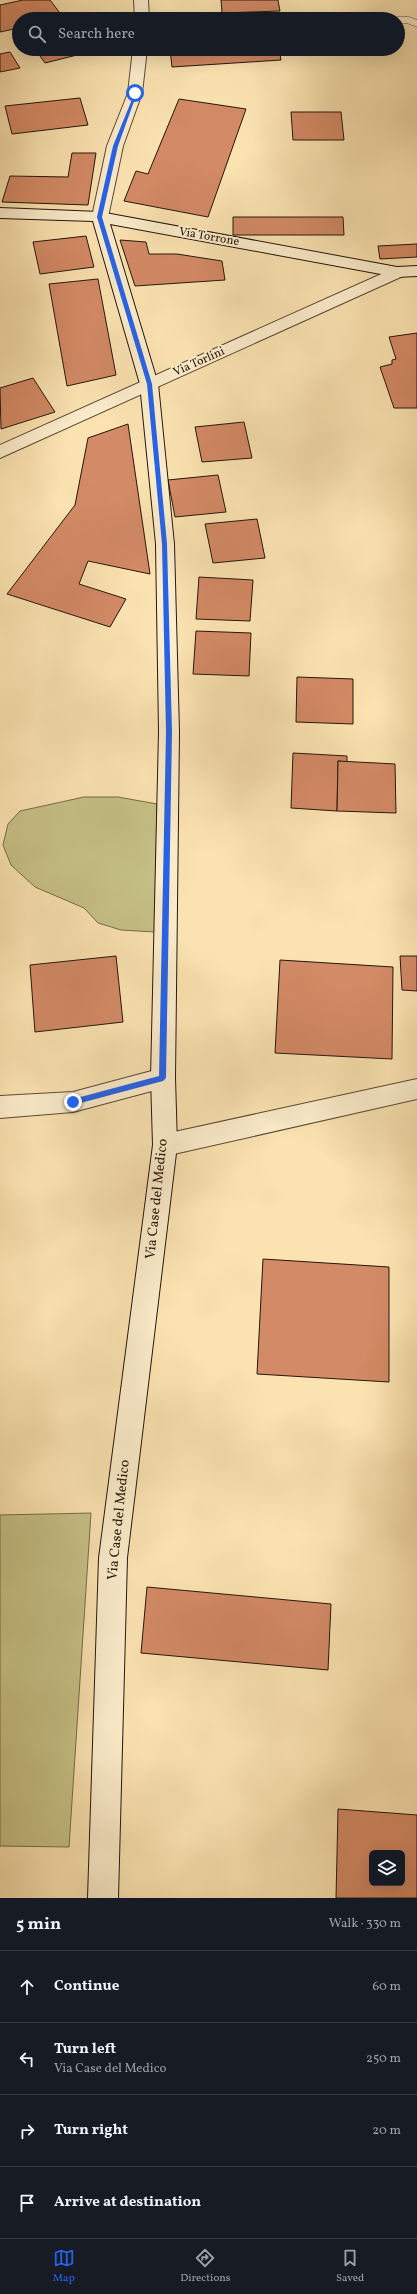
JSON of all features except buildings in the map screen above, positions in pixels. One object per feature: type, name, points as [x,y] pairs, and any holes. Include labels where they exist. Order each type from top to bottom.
[{"type":"main road","points":[[141,0],[142,12]]},
{"type":"main road","points":[[100,217],[115,146],[135,93],[139,56]]},
{"type":"main road","name":"Via Torrone","points":[[0,213],[100,217],[397,272],[417,270]]},
{"type":"main road","name":"Via Case del Medico","points":[[100,217],[149,384],[165,544],[169,732],[163,1078],[165,1145],[112,1558],[103,1898]]},
{"type":"main road","name":"Via Torlini","points":[[0,452],[397,272]]},
{"type":"main road","points":[[0,1108],[73,1102],[163,1078]]},
{"type":"main road","points":[[165,1145],[417,1089]]},
{"type":"lane","points":[[405,20],[409,20],[417,24]]},
{"type":"shaded area","points":[[84,797],[118,797],[157,804],[155,932],[121,930],[98,923],[84,908],[35,887],[11,865],[3,845],[8,824],[20,811]]},
{"type":"shaded area","points":[[91,1513],[69,1847],[0,1846],[0,1515]]},
{"type":"route","points":[[73,1102],[163,1078],[169,732],[165,544],[149,384],[100,217],[115,146],[135,93]]}]
